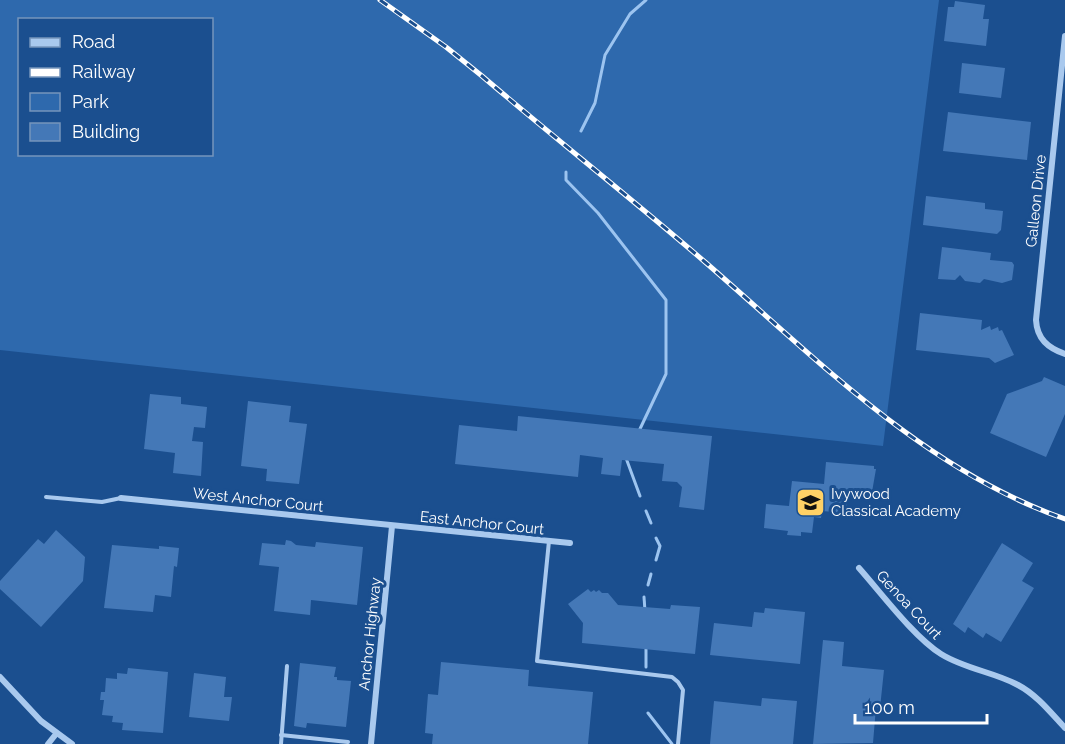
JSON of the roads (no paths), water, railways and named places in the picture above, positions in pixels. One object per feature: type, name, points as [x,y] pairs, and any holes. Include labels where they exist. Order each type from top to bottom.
[{"type":"street","name":"Galleon Drive","points":[[1065,36],[1036,320],[1036,327],[1042,340],[1065,354]]},
{"type":"street","points":[[1057,115],[1065,116]]},
{"type":"street","name":"West Anchor Court","points":[[121,498],[392,526]]},
{"type":"street","name":"East Anchor Court","points":[[392,526],[570,543]]},
{"type":"street","name":"Anchor Highway","points":[[371,744],[392,526]]},
{"type":"street","name":"Genoa Court","points":[[859,568],[931,647],[957,662],[1010,681],[1025,689],[1041,702],[1065,728]]},
{"type":"street","points":[[0,677],[17,698],[56,734],[72,744]]},
{"type":"street","points":[[48,744],[56,734]]},
{"type":"lane","points":[[46,497],[102,502],[121,498]]},
{"type":"lane","points":[[549,541],[537,661],[672,677],[683,690],[678,744]]},
{"type":"lane","points":[[280,744],[286,666]]},
{"type":"lane","points":[[281,735],[348,742]]},
{"type":"waterway","points":[[581,131],[595,103],[605,55],[630,14],[646,0]]},
{"type":"waterway","points":[[566,172],[566,180],[598,213],[666,300],[666,374],[639,431]]},
{"type":"waterway","points":[[626,458],[640,496]]},
{"type":"waterway","points":[[646,511],[651,523]]},
{"type":"waterway","points":[[656,538],[660,546],[656,560]]},
{"type":"waterway","points":[[648,585],[651,574]]},
{"type":"waterway","points":[[644,597],[645,611]]},
{"type":"waterway","points":[[646,647],[646,667]]},
{"type":"waterway","points":[[648,713],[672,744]]},
{"type":"railway","points":[[380,0],[482,76],[705,262],[874,408],[965,472],[1014,498],[1065,519]]},
{"type":"place","name":"Ivywood Classical Academy","points":[[810,503]]}]
